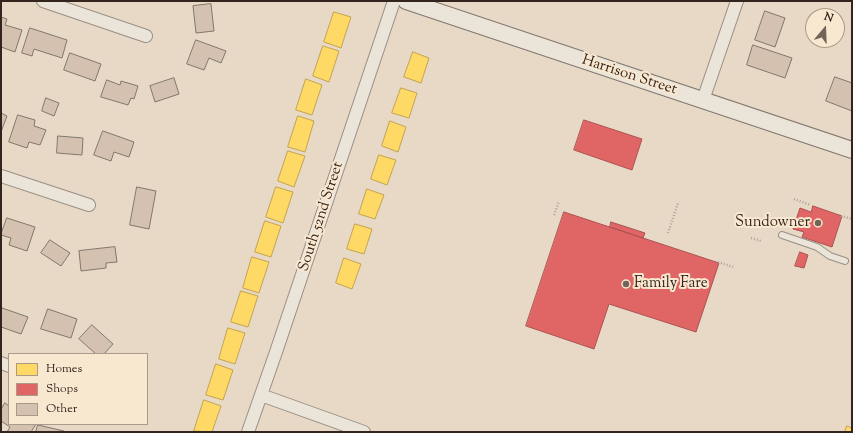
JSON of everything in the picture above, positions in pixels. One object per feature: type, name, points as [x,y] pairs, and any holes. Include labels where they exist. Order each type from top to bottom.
[{"type":"main road","name":"Harrison Street","points":[[406,1],[852,150]]},
{"type":"street","points":[[43,1],[146,36]]},
{"type":"street","name":"South 52nd Street","points":[[248,432],[282,337],[394,1]]},
{"type":"street","points":[[703,100],[737,1]]},
{"type":"street","points":[[1,176],[89,205]]},
{"type":"street","points":[[261,395],[364,432]]},
{"type":"lane","points":[[782,235],[817,247],[830,256],[845,261]]},
{"type":"path","points":[[794,199],[810,205]]},
{"type":"path","points":[[554,215],[559,201]]},
{"type":"path","points":[[668,233],[678,203]]},
{"type":"path","points":[[841,216],[852,219]]},
{"type":"path","points":[[751,238],[761,241]]},
{"type":"path","points":[[718,262],[733,267]]},
{"type":"building: Homes","points":[[334,12],[351,17],[341,48],[324,42]]},
{"type":"building: Homes","points":[[323,46],[339,51],[329,82],[313,76]]},
{"type":"building: Homes","points":[[413,52],[429,58],[421,83],[404,77]]},
{"type":"building: Homes","points":[[306,79],[322,85],[312,115],[296,110]]},
{"type":"building: Homes","points":[[401,88],[417,93],[409,118],[392,113]]},
{"type":"building: Homes","points":[[298,116],[314,121],[305,152],[288,147]]},
{"type":"building: Homes","points":[[390,121],[406,127],[398,152],[382,146]]},
{"type":"building: Homes","points":[[288,151],[305,156],[294,187],[278,181]]},
{"type":"building: Homes","points":[[379,155],[396,160],[387,185],[371,179]]},
{"type":"building: Homes","points":[[276,187],[293,192],[283,223],[266,217]]},
{"type":"building: Homes","points":[[367,189],[384,195],[375,219],[359,214]]},
{"type":"building: Homes","points":[[265,221],[281,226],[271,257],[255,252]]},
{"type":"building: Homes","points":[[355,224],[372,229],[364,254],[347,249]]},
{"type":"building: Homes","points":[[252,257],[269,262],[259,293],[243,288]]},
{"type":"building: Homes","points":[[344,258],[361,264],[352,289],[336,283]]},
{"type":"building: Homes","points":[[241,291],[258,296],[248,327],[231,322]]},
{"type":"building: Homes","points":[[228,328],[245,333],[235,364],[219,359]]},
{"type":"building: Homes","points":[[216,364],[233,370],[223,400],[206,395]]},
{"type":"building: Homes","points":[[204,400],[221,406],[212,432],[194,431]]},
{"type":"building: Homes","points":[[847,426],[852,428],[852,432],[845,432]]},
{"type":"building: Shops","points":[[584,120],[642,139],[632,170],[574,150]]},
{"type":"building: Shops","name":"Sundowner","points":[[813,206],[842,216],[832,247],[802,237],[804,232],[793,229],[800,208],[811,212]]},
{"type":"building: Shops","name":"Family Fare","points":[[564,212],[719,263],[696,332],[609,304],[594,349],[526,326]]},
{"type":"building: Shops","points":[[611,222],[645,233],[643,238],[610,227]]},
{"type":"building: Shops","points":[[800,252],[808,255],[804,268],[795,266]]},
{"type":"building: Other","points":[[211,4],[214,31],[196,33],[193,6]]},
{"type":"building: Other","points":[[765,11],[785,18],[775,47],[755,40]]},
{"type":"building: Other","points":[[1,17],[7,19],[5,25],[22,30],[15,52],[1,47]]},
{"type":"building: Other","points":[[30,28],[67,40],[62,58],[34,49],[32,56],[22,53]]},
{"type":"building: Other","points":[[196,40],[226,51],[221,63],[209,58],[204,70],[187,64]]},
{"type":"building: Other","points":[[753,45],[792,58],[785,78],[747,65]]},
{"type":"building: Other","points":[[70,53],[101,64],[95,81],[64,70]]},
{"type":"building: Other","points":[[835,77],[852,83],[852,111],[826,101]]},
{"type":"building: Other","points":[[174,78],[179,94],[155,102],[150,86]]},
{"type":"building: Other","points":[[107,80],[120,85],[121,81],[138,86],[134,99],[131,98],[128,105],[101,97]]},
{"type":"building: Other","points":[[46,98],[59,103],[54,116],[42,111]]},
{"type":"building: Other","points":[[1,113],[7,116],[1,132]]},
{"type":"building: Other","points":[[18,115],[35,120],[34,126],[46,130],[40,145],[29,142],[27,148],[9,142]]},
{"type":"building: Other","points":[[103,131],[134,142],[129,157],[114,152],[111,161],[94,155]]},
{"type":"building: Other","points":[[58,136],[83,138],[82,155],[57,153]]},
{"type":"building: Other","points":[[137,187],[156,191],[149,229],[130,225]]},
{"type":"building: Other","points":[[7,218],[35,227],[27,251],[9,245],[11,238],[1,235]]},
{"type":"building: Other","points":[[50,240],[70,253],[61,266],[41,253]]},
{"type":"building: Other","points":[[115,247],[117,262],[106,263],[106,268],[81,271],[79,251]]},
{"type":"building: Other","points":[[2,308],[28,317],[21,334],[1,327]]},
{"type":"building: Other","points":[[48,309],[77,319],[71,338],[41,329]]},
{"type":"building: Other","points":[[92,325],[113,344],[105,353],[95,353],[79,339]]},
{"type":"building: Other","points":[[5,403],[8,405],[8,425],[35,425],[31,432],[7,432],[10,427],[1,421],[1,410]]},
{"type":"building: Other","points":[[38,425],[64,431],[64,432],[36,432]]},
{"type":"place","name":"Sundowner","points":[[818,223]]},
{"type":"place","name":"Family Fare","points":[[626,284]]}]
